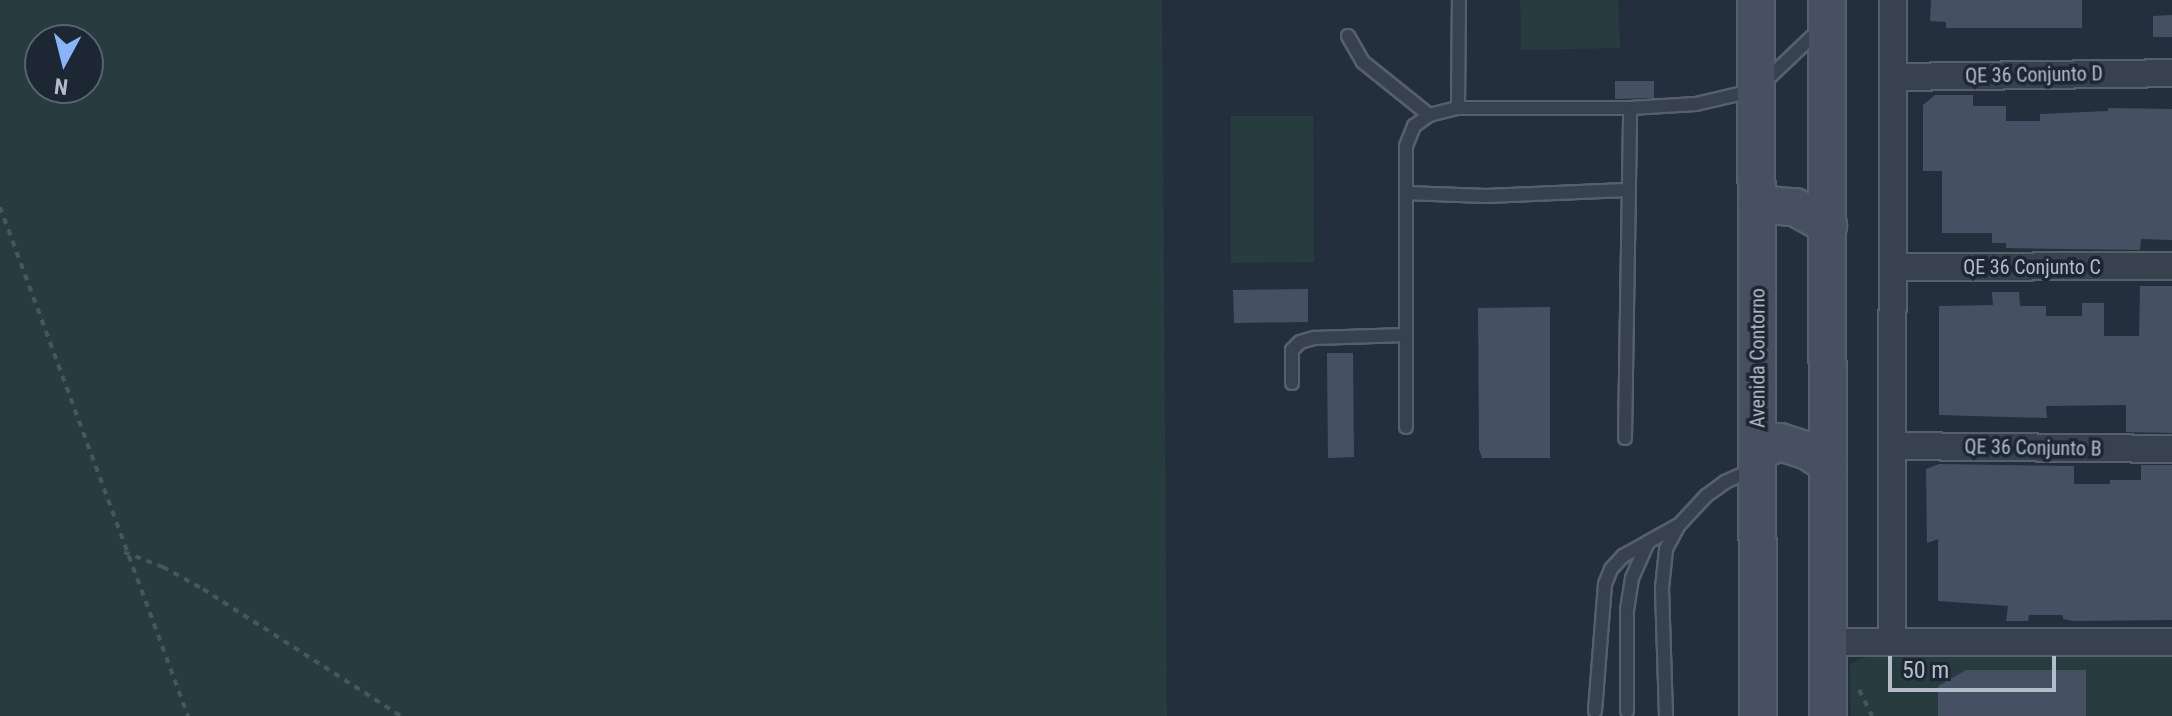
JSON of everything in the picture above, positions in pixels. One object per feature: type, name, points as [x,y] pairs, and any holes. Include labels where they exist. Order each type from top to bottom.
[{"type":"main road","name":"Avenida Contorno","points":[[1756,0],[1758,716]]},
{"type":"main road","points":[[1828,11],[1828,716]]},
{"type":"main road","points":[[1757,204],[1795,207],[1828,225]]},
{"type":"main road","points":[[1758,459],[1780,442],[1808,451],[1828,464]]},
{"type":"street","points":[[1892,641],[1896,77],[1893,0]]},
{"type":"street","name":"QE 36 Conjunto D","points":[[1896,77],[2172,73]]},
{"type":"street","name":"QE 36 Conjunto C","points":[[1893,267],[2172,266]]},
{"type":"street","name":"QE 36 Conjunto B","points":[[1893,446],[2172,449]]},
{"type":"street","points":[[1828,642],[2172,642]]},
{"type":"lane","points":[[1458,108],[1459,0]]},
{"type":"lane","points":[[1406,427],[1406,146],[1414,126],[1429,115],[1458,108],[1630,108],[1696,104],[1756,90],[1828,11]]},
{"type":"lane","points":[[1348,36],[1363,62],[1429,115]]},
{"type":"lane","points":[[1625,438],[1626,190],[1630,108]]},
{"type":"lane","points":[[1406,193],[1486,196],[1626,190]]},
{"type":"lane","points":[[1292,383],[1292,350],[1300,342],[1314,338],[1406,335]]},
{"type":"lane","points":[[1595,711],[1605,584],[1611,569],[1623,556],[1679,525],[1715,489],[1758,459]]},
{"type":"lane","points":[[1666,716],[1662,577],[1666,549],[1679,525]]},
{"type":"lane","points":[[1627,711],[1628,594],[1648,542]]},
{"type":"path","points":[[0,207],[124,552],[188,716]]},
{"type":"path","points":[[124,552],[163,567],[203,589],[401,716]]},
{"type":"green space","points":[[0,0],[1162,0],[1167,716],[0,716]]},
{"type":"green space","points":[[1520,0],[1618,0],[1620,48],[1521,50]]},
{"type":"green space","points":[[1231,116],[1313,116],[1314,262],[1231,263]]},
{"type":"green space","points":[[1873,653],[2172,655],[2172,716],[1851,716],[1850,664]]},
{"type":"building","points":[[1931,0],[2082,0],[2082,28],[1946,28],[1946,22],[1930,21]]},
{"type":"building","points":[[2172,15],[2172,37],[2153,37],[2153,16]]},
{"type":"building","points":[[1615,81],[1654,81],[1654,98],[1615,99]]},
{"type":"building","points":[[1935,95],[1973,95],[1973,106],[2006,106],[2006,121],[2040,121],[2040,114],[2108,111],[2108,108],[2172,109],[2172,240],[2141,239],[2140,250],[2006,248],[2006,243],[1992,243],[1992,233],[1942,233],[1942,171],[1923,171],[1923,105]]},
{"type":"building","points":[[2140,286],[2172,286],[2172,433],[2126,432],[2126,405],[2046,406],[2047,418],[1939,415],[1939,306],[1993,305],[1992,292],[2019,292],[2020,306],[2046,306],[2046,316],[2082,316],[2082,303],[2104,303],[2104,336],[2139,336]]},
{"type":"building","points":[[1308,289],[1308,322],[1234,323],[1233,290]]},
{"type":"building","points":[[1550,307],[1550,458],[1482,458],[1479,449],[1478,308]]},
{"type":"building","points":[[1327,353],[1353,353],[1354,457],[1328,458]]},
{"type":"building","points":[[1939,464],[2074,466],[2074,484],[2141,480],[2141,465],[2172,465],[2172,620],[2074,621],[2063,619],[2063,615],[2029,615],[2028,621],[2006,621],[2008,606],[1938,601],[1938,539],[1927,543],[1926,469]]},
{"type":"building","points":[[1966,670],[2086,670],[2086,716],[1938,716],[1938,686]]}]
